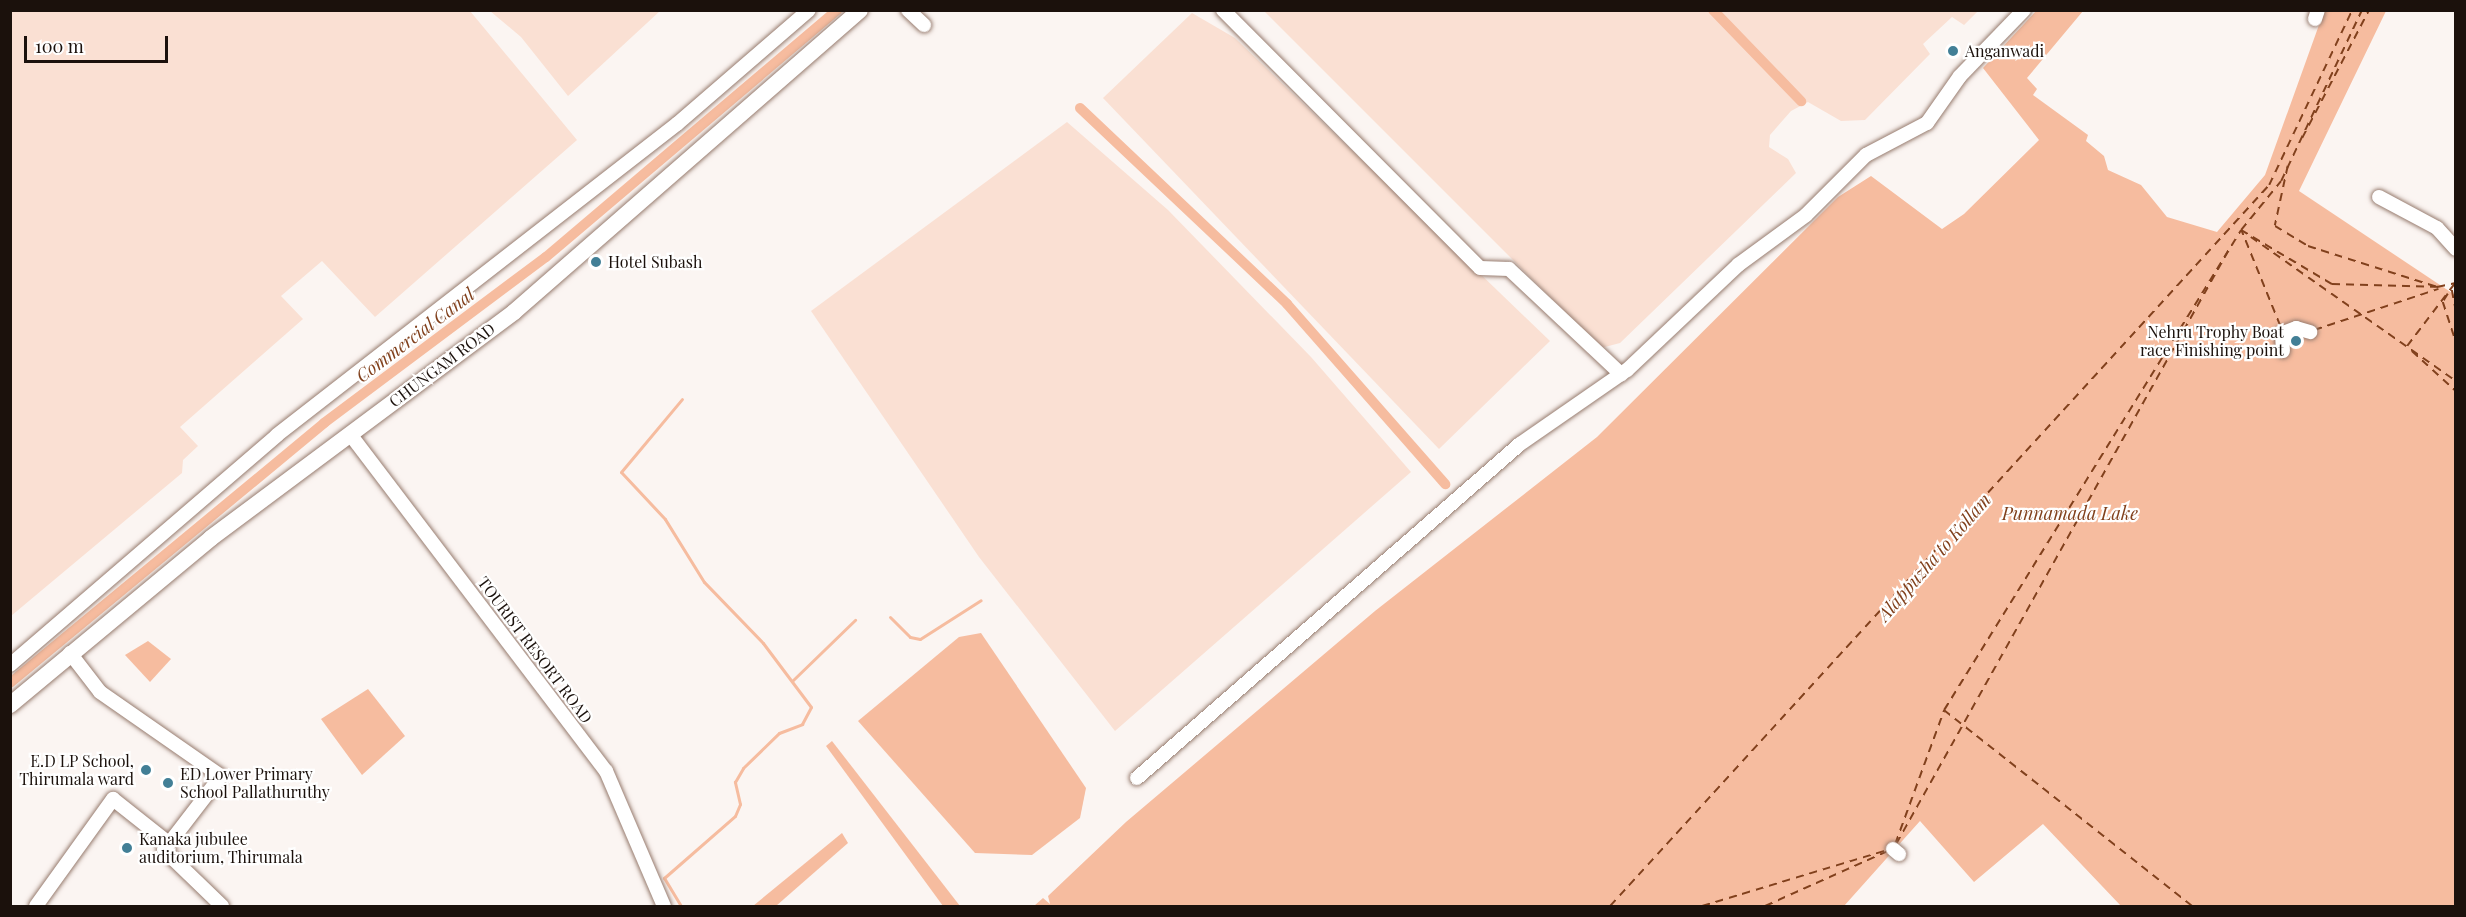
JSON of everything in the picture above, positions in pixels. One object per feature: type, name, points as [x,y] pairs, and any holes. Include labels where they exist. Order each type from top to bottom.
[{"type":"main road","name":"CHUNGAM ROAD","points":[[10,705],[70,653],[350,434],[514,312],[860,10]]},
{"type":"street","points":[[10,665],[277,435],[677,124],[809,10]]},
{"type":"street","points":[[908,10],[924,25]]},
{"type":"street","points":[[1223,10],[1480,268],[1509,268],[1621,374]]},
{"type":"street","points":[[1137,778],[1520,444],[1621,374],[1738,265],[1806,215],[1866,155],[1927,123],[1960,76],[2024,10]]},
{"type":"street","points":[[2379,197],[2437,228],[2456,249]]},
{"type":"street","points":[[2283,351],[2283,333],[2296,328],[2310,332]]},
{"type":"street","name":"TOURIST RESORT ROAD","points":[[350,434],[606,771],[664,905]]},
{"type":"street","points":[[70,653],[100,692],[221,776],[166,841],[166,855],[222,906]]},
{"type":"street","points":[[36,906],[113,799],[166,841]]},
{"type":"shaded area","points":[[11,10],[470,11],[577,140],[375,317],[322,261],[281,296],[303,319],[180,427],[198,446],[183,460],[182,473],[11,616]]},
{"type":"shaded area","points":[[490,11],[660,11],[568,96],[521,37]]},
{"type":"shaded area","points":[[1264,11],[1978,11],[1964,25],[1952,17],[1923,44],[1930,54],[1865,120],[1841,121],[1808,102],[1791,111],[1770,135],[1769,147],[1788,159],[1796,173],[1620,343],[1601,348]]},
{"type":"shaded area","points":[[1192,13],[1235,38],[1550,341],[1439,449],[1103,98]]},
{"type":"shaded area","points":[[1067,122],[1168,210],[1311,357],[1411,472],[1115,731],[979,557],[811,311]]},
{"type":"water","name":"Punnamada Lake","points":[[2036,11],[2083,11],[2027,78],[2037,89],[2033,95],[2088,135],[2086,141],[2104,156],[2108,170],[2141,185],[2167,217],[2217,232],[2265,175],[2324,11],[2386,11],[2299,191],[2455,295],[2455,906],[2121,906],[2043,824],[1974,882],[1920,821],[1844,906],[1034,906],[1043,898],[1050,904],[1048,896],[1126,822],[1375,611],[1597,437],[1838,197],[1871,176],[1942,229],[1964,214],[2039,140],[1983,68]]},
{"type":"water","points":[[981,633],[1086,788],[1080,818],[1032,855],[975,853],[858,721],[959,637]]},
{"type":"water","points":[[148,641],[171,659],[150,682],[125,655]]},
{"type":"water","points":[[368,689],[405,736],[362,775],[321,719]]},
{"type":"water","points":[[832,741],[960,906],[943,906],[826,746]]},
{"type":"water","points":[[842,833],[848,843],[776,906],[753,906]]},
{"type":"waterway","name":"Commercial Canal","points":[[10,683],[324,423],[546,257],[837,10]]},
{"type":"waterway","points":[[1713,10],[1801,101]]},
{"type":"waterway","points":[[1080,108],[1287,304],[1445,484]]},
{"type":"waterway","points":[[681,906],[664,878],[735,816],[740,804],[735,782],[743,768],[779,733],[802,724],[811,707],[763,643],[704,582],[665,519],[621,472],[682,399]]},
{"type":"waterway","points":[[890,617],[910,637],[920,639],[981,600]]},
{"type":"waterway","points":[[792,681],[855,620]]},
{"type":"ferry route","points":[[1610,906],[2269,185],[2352,10]]},
{"type":"ferry route","points":[[1895,844],[1944,710],[2241,230],[2281,181],[2362,10]]},
{"type":"ferry route","points":[[2302,138],[2369,10]]},
{"type":"ferry route","points":[[2288,166],[2275,226],[2308,246],[2437,287],[2456,283]]},
{"type":"ferry route","points":[[2280,326],[2241,230],[2332,284],[2443,287]]},
{"type":"ferry route","points":[[2251,237],[2456,381]]},
{"type":"ferry route","points":[[1896,844],[2228,251]]},
{"type":"ferry route","points":[[2407,346],[2455,283]]},
{"type":"ferry route","points":[[2314,330],[2438,289]]},
{"type":"ferry route","points":[[2452,290],[2456,311]]},
{"type":"ferry route","points":[[2448,294],[2443,302],[2456,342]]},
{"type":"ferry route","points":[[2412,351],[2456,391]]},
{"type":"ferry route","points":[[1944,710],[2192,906]]},
{"type":"ferry route","points":[[1702,906],[1888,850]]},
{"type":"ferry route","points":[[1765,906],[1886,852]]},
{"type":"place","name":"Anganwadi","points":[[1953,51]]},
{"type":"place","name":"Hotel Subash","points":[[596,262]]},
{"type":"place","name":"Nehru Trophy Boat race Finishing point","points":[[2296,341]]},
{"type":"place","name":"E.D LP School, Thirumala ward","points":[[146,770]]},
{"type":"place","name":"ED Lower Primary School Pallathuruthy","points":[[168,783]]},
{"type":"place","name":"Kanaka jubulee auditorium, Thirumala","points":[[127,848]]},
{"type":"water label","name":"Alappuzha to Kollam","points":[[1934,557]]}]
